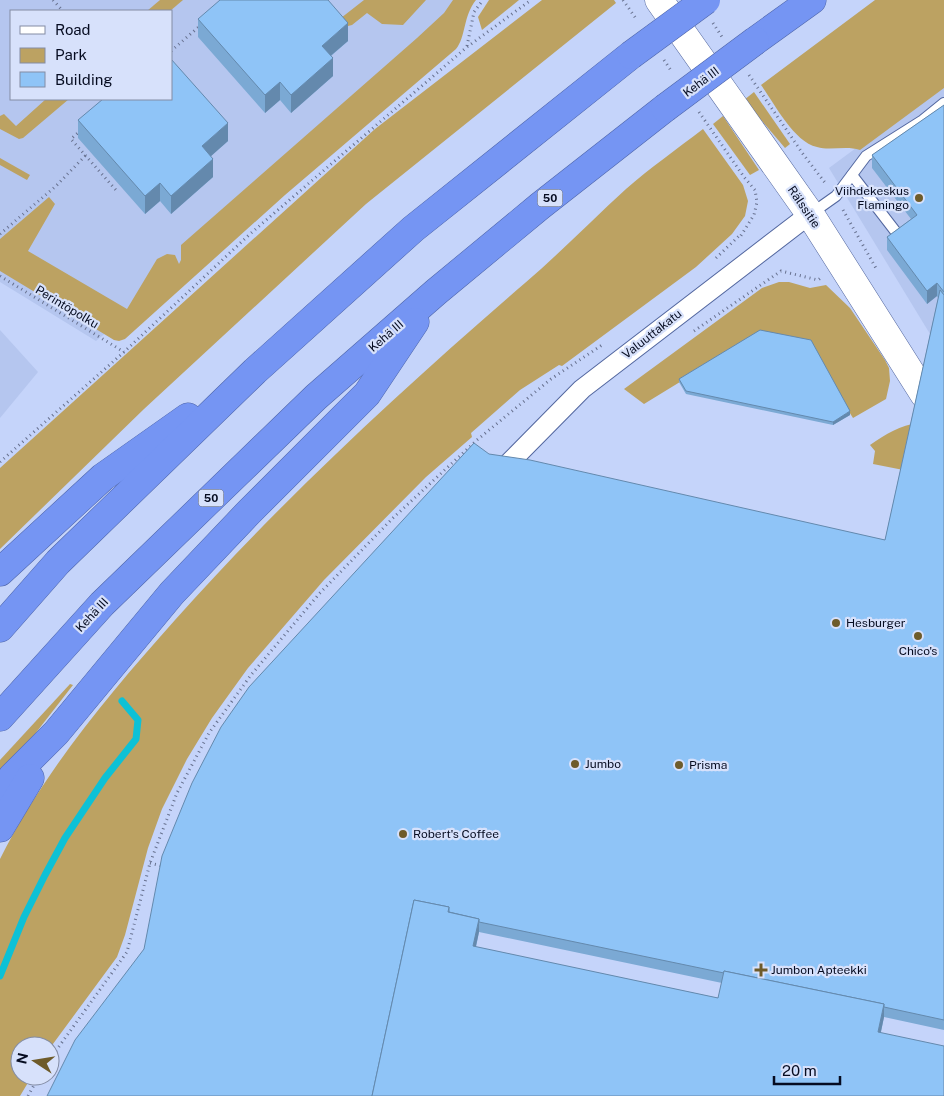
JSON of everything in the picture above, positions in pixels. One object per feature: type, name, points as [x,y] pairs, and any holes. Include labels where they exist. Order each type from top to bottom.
[{"type":"highway","name":"Kehä III","points":[[0,717],[102,604],[316,397],[436,292],[665,108],[812,0]]},
{"type":"highway","points":[[0,628],[58,562],[255,371],[420,223],[631,55],[707,8]]},
{"type":"highway","points":[[0,795],[12,777],[56,733],[172,594],[248,512],[367,394],[436,292]]},
{"type":"highway","points":[[0,572],[103,477],[255,371]]},
{"type":"highway","points":[[0,828],[56,733]]},
{"type":"street","name":"Rälssitie","points":[[659,0],[810,214],[924,394],[944,416]]},
{"type":"street","name":"Valuuttakatu","points":[[506,466],[582,389],[810,214]]},
{"type":"lane","points":[[810,214],[836,196],[866,156],[923,120],[944,103]]},
{"type":"lane","points":[[852,175],[899,236]]},
{"type":"path","points":[[53,0],[62,10]]},
{"type":"path","points":[[467,47],[474,12],[483,0]]},
{"type":"path","points":[[0,462],[124,352],[250,234],[467,47],[531,0]]},
{"type":"path","points":[[623,0],[639,24]]},
{"type":"path","points":[[707,8],[725,41]]},
{"type":"path","points":[[172,50],[208,19]]},
{"type":"path","points":[[661,56],[672,72]]},
{"type":"path","points":[[747,73],[803,154],[836,196],[879,273]]},
{"type":"path","points":[[694,105],[755,190],[757,202],[754,215],[739,236],[711,263]]},
{"type":"path","points":[[86,125],[71,139],[116,190]]},
{"type":"path","points":[[0,234],[56,186],[86,156]]},
{"type":"path","points":[[739,236],[757,254]]},
{"type":"path","points":[[692,333],[781,271],[818,280],[864,248]]},
{"type":"path","name":"Perintöpolku","points":[[0,276],[124,352]]},
{"type":"path","points":[[60,1044],[127,952],[150,863],[178,793],[209,733],[284,634],[313,600],[393,518],[477,440],[551,379],[610,339]]},
{"type":"path","points":[[150,863],[162,866]]},
{"type":"shaded area","points":[[0,0],[469,0],[419,72],[96,341],[0,282]]},
{"type":"shaded area","points":[[944,83],[944,357],[829,168]]},
{"type":"shaded area","points":[[0,330],[38,372],[0,418]]},
{"type":"green space","points":[[160,0],[183,0],[171,10],[148,10]]},
{"type":"green space","points":[[364,0],[426,0],[403,25],[382,24],[367,13],[352,25],[344,27],[341,18]]},
{"type":"green space","points":[[453,0],[476,0],[469,13],[462,39],[456,49],[285,195],[125,339],[114,340],[0,271],[0,239],[49,197],[55,204],[28,251],[127,309],[157,259],[167,254],[175,255],[179,264],[181,260],[181,245],[417,38],[444,13]]},
{"type":"green space","points":[[489,0],[519,0],[482,30],[478,17]]},
{"type":"green space","points":[[542,0],[614,0],[616,3],[366,204],[144,409],[0,549],[0,468],[375,129]]},
{"type":"green space","points":[[875,0],[944,0],[944,88],[860,150],[817,147],[808,143],[792,130],[761,85]]},
{"type":"green space","points":[[754,92],[790,144],[785,148],[744,100]]},
{"type":"green space","points":[[45,100],[68,100],[23,138],[19,139],[0,129],[0,116],[4,114],[16,126]]},
{"type":"green space","points":[[723,116],[759,170],[750,175],[713,124]]},
{"type":"green space","points":[[703,129],[743,185],[748,201],[745,216],[732,234],[696,267],[562,366],[559,365],[520,390],[471,433],[472,437],[426,477],[324,580],[248,668],[212,718],[187,759],[162,809],[148,848],[125,935],[117,957],[59,1036],[10,1036],[10,1086],[26,1086],[20,1096],[0,1096],[0,859],[18,826],[58,764],[102,705],[150,648],[258,531],[389,404],[538,272],[626,189]]},
{"type":"green space","points":[[0,158],[30,175],[27,180],[0,165]]},
{"type":"green space","points":[[779,282],[789,282],[810,288],[826,285],[850,308],[889,368],[890,381],[886,399],[853,418],[828,378],[760,333],[644,404],[624,389],[762,288]]},
{"type":"green space","points":[[919,423],[944,478],[873,464],[875,451],[870,445],[893,431]]},
{"type":"green space","points":[[70,684],[73,685],[0,779],[0,760]]},
{"type":"building","points":[[220,0],[328,0],[348,23],[322,46],[333,58],[291,95],[280,82],[265,95],[198,19]]},
{"type":"building","points":[[172,60],[228,123],[202,146],[213,159],[171,196],[160,183],[145,196],[78,120],[102,100],[172,100]]},
{"type":"building","name":"Viihdekeskus Flamingo","points":[[944,105],[944,292],[937,283],[927,291],[887,237],[917,215],[872,155]]},
{"type":"building","name":"Jumbo","points":[[940,290],[944,295],[944,1020],[884,1007],[884,1004],[479,922],[479,919],[449,912],[449,907],[414,900],[372,1096],[47,1096],[52,1086],[60,1086],[60,1070],[75,1040],[144,949],[162,856],[192,783],[221,727],[249,687],[474,443],[489,454],[530,460],[885,540]]},
{"type":"building","points":[[760,330],[811,340],[850,411],[833,422],[686,391],[679,379]]},
{"type":"building","points":[[414,900],[449,907],[448,912],[479,919],[473,946],[718,998],[724,971],[884,1004],[878,1032],[944,1046],[944,1096],[372,1096]]},
{"type":"waterway","points":[[0,976],[24,917],[65,838],[105,778],[136,739],[138,720],[122,701]]},
{"type":"place","name":"Viihdekeskus Flamingo","points":[[919,198]]},
{"type":"place","name":"Hesburger","points":[[836,623]]},
{"type":"place","name":"Chico's","points":[[918,636]]},
{"type":"place","name":"Jumbo","points":[[575,764]]},
{"type":"place","name":"Prisma","points":[[679,765]]},
{"type":"place","name":"Robert's Coffee","points":[[403,834]]},
{"type":"place","name":"Jumbon Apteekki","points":[[761,970]]}]
